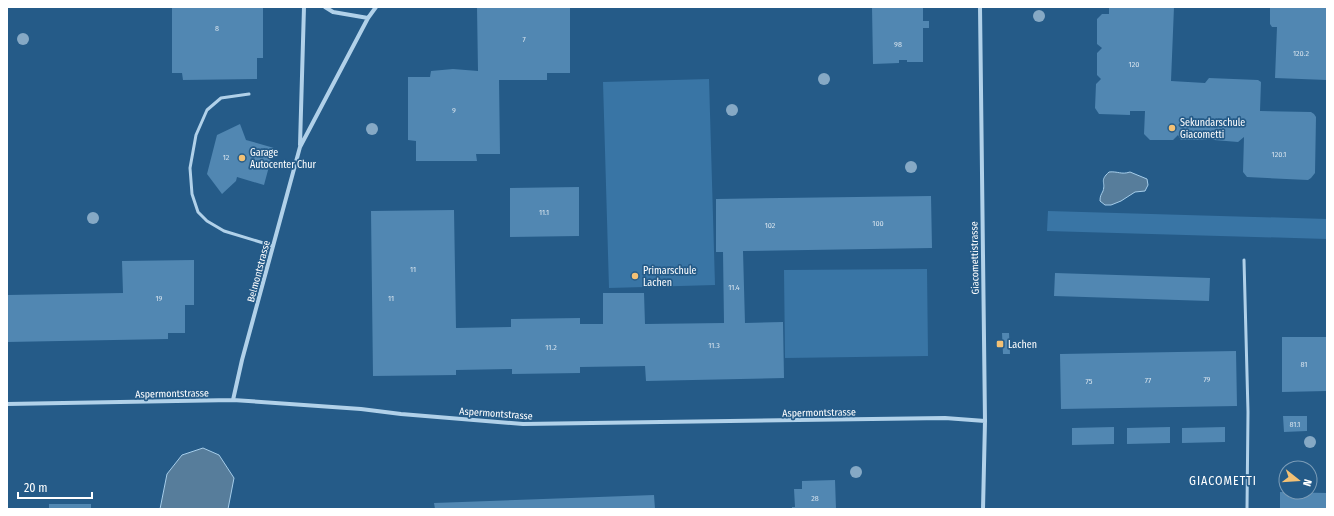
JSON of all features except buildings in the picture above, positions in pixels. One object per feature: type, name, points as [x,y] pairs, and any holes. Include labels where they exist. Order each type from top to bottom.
[{"type":"street","name":"Belmontstrasse","points":[[300,147],[304,7]]},
{"type":"street","points":[[325,7],[333,12],[368,18]]},
{"type":"street","name":"Belmontstrasse","points":[[233,400],[242,360],[300,147],[368,18],[376,7]]},
{"type":"street","name":"Giacomettistrasse","points":[[980,7],[985,421],[983,509]]},
{"type":"street","name":"Aspermontstrasse","points":[[7,404],[233,400],[361,409],[401,414],[523,424],[945,418],[985,421]]},
{"type":"lane","points":[[249,94],[221,98],[207,110],[196,135],[190,168],[192,194],[198,212],[207,221],[224,230],[273,246]]},
{"type":"lane","points":[[1244,260],[1248,417],[1247,509]]},
{"type":"shaded area","points":[[709,79],[715,285],[609,288],[603,82]]},
{"type":"shaded area","points":[[1109,172],[1130,172],[1147,179],[1148,185],[1145,191],[1135,192],[1121,201],[1111,205],[1105,205],[1100,201],[1100,198],[1104,188],[1103,180]]},
{"type":"shaded area","points":[[1048,211],[1327,219],[1327,239],[1047,231]]},
{"type":"shaded area","points":[[927,269],[928,356],[785,358],[784,270]]},
{"type":"shaded area","points":[[203,448],[219,455],[234,478],[228,509],[160,509],[167,474],[182,455]]},
{"type":"place","name":"Sekundarschule Giacometti","points":[[1172,128]]},
{"type":"place","name":"Garage Autocenter Chur","points":[[242,158]]},
{"type":"place","name":"Primarschule Lachen","points":[[635,276]]},
{"type":"place","name":"Lachen","points":[[1000,344]]},
{"type":"district","name":"GIACOMETTI","points":[[1223,481]]}]
